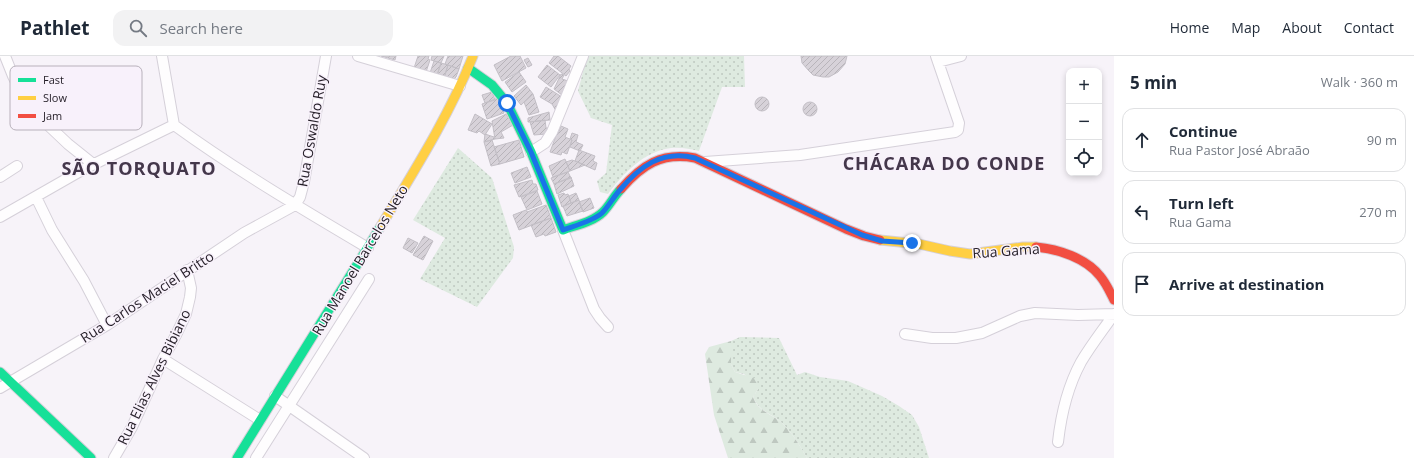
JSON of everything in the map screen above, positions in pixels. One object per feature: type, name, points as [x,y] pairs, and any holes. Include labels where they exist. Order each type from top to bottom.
[{"type":"street","points":[[5,56],[10,68]]},
{"type":"street","points":[[162,56],[174,125],[214,154],[308,213],[368,248]]},
{"type":"street","name":"Rua Oswaldo Ruy","points":[[295,205],[299,200],[303,188],[326,56]]},
{"type":"street","points":[[358,56],[460,86]]},
{"type":"street","name":"Rua Manoel Barcelos Neto","points":[[236,458],[368,248],[444,119],[473,56]]},
{"type":"street","points":[[531,152],[545,143],[552,132],[584,56]]},
{"type":"street","points":[[703,162],[771,158],[825,152],[953,133],[959,128],[959,121],[937,59],[961,56]]},
{"type":"street","points":[[468,68],[492,85],[504,99],[531,152],[594,309],[608,327]]},
{"type":"street","points":[[1,214],[36,197],[93,164],[174,125]]},
{"type":"street","points":[[54,130],[68,144],[93,164]]},
{"type":"street","name":"Rua Gama","points":[[563,230],[600,214],[632,178],[658,158],[680,155],[695,158],[872,239],[920,244],[961,253],[990,253],[1031,247],[1041,247],[1056,251],[1094,269],[1106,284],[1114,300]]},
{"type":"street","points":[[0,177],[16,166]]},
{"type":"street","points":[[303,188],[302,199],[308,213]]},
{"type":"street","points":[[36,197],[52,230],[84,280],[107,325]]},
{"type":"street","name":"Rua Carlos Maciel Britto","points":[[0,388],[107,325],[244,233],[295,205]]},
{"type":"street","name":"Rua Elias Alves Bibiano","points":[[114,458],[132,427],[162,359],[176,335],[189,306],[191,288],[187,270]]},
{"type":"street","points":[[256,458],[369,279]]},
{"type":"street","points":[[905,334],[932,338],[956,338],[982,333],[1020,316],[1035,313],[1070,315],[1114,314]]},
{"type":"street","points":[[1058,442],[1061,418],[1077,370],[1087,352],[1114,314]]},
{"type":"street","points":[[162,359],[260,420]]},
{"type":"street","points":[[0,372],[91,458]]},
{"type":"street","points":[[275,396],[364,458]]},
{"type":"green space","points":[[587,56],[744,56],[745,87],[722,87],[699,151],[685,148],[671,148],[652,154],[627,171],[608,194],[600,192],[597,181],[606,173],[612,125],[591,118],[578,91]]},
{"type":"green space","points":[[458,148],[492,178],[514,247],[513,258],[477,307],[420,279],[445,238],[413,220]]},
{"type":"green space","points":[[740,337],[779,338],[797,375],[805,372],[820,377],[848,381],[882,396],[899,406],[912,415],[919,427],[929,458],[807,458],[787,428],[762,409],[756,402],[753,397],[758,389],[744,374],[735,372],[731,364],[731,341]]},
{"type":"green space","points":[[731,341],[731,364],[735,372],[757,379],[758,389],[753,397],[755,402],[758,406],[787,428],[807,458],[728,458],[714,415],[705,354],[709,347]]},
{"type":"building","points":[[381,56],[396,56],[395,60]]},
{"type":"building","points":[[418,56],[429,56],[428,59],[430,60],[426,72],[414,68]]},
{"type":"building","points":[[432,56],[444,56],[441,63],[431,60]]},
{"type":"building","points":[[448,56],[463,56],[459,69],[445,64]]},
{"type":"building","points":[[511,56],[520,56],[526,68],[502,81],[494,65]]},
{"type":"building","points":[[554,56],[558,56],[571,66],[569,69],[570,71],[566,76],[549,63]]},
{"type":"building","points":[[801,56],[847,56],[845,64],[838,72],[829,77],[823,77],[813,75],[802,63]]},
{"type":"building","points":[[528,58],[532,65],[528,67],[524,60]]},
{"type":"building","points":[[434,61],[441,63],[437,75],[430,73]]},
{"type":"building","points":[[441,63],[448,65],[444,78],[437,76]]},
{"type":"building","points":[[448,65],[459,69],[453,80],[444,78]]},
{"type":"building","points":[[547,65],[560,75],[551,87],[538,77]]},
{"type":"building","points":[[519,72],[526,82],[512,92],[505,82]]},
{"type":"building","points":[[561,74],[564,75],[562,79],[568,81],[562,95],[554,89]]},
{"type":"building","points":[[526,85],[533,94],[521,105],[514,96]]},
{"type":"building","points":[[546,87],[562,97],[556,111],[552,104],[540,97]]},
{"type":"building","points":[[492,92],[495,100],[485,103],[482,95]]},
{"type":"building","points":[[533,94],[539,112],[529,115],[524,102]]},
{"type":"building","points":[[762,97],[767,99],[769,104],[767,109],[762,111],[757,109],[755,104],[757,99]]},
{"type":"building","points":[[498,98],[504,113],[487,119],[482,104]]},
{"type":"building","points":[[810,102],[815,104],[817,109],[815,114],[810,116],[805,114],[803,109],[805,104]]},
{"type":"building","points":[[549,112],[550,120],[528,122],[528,118]]},
{"type":"building","points":[[475,114],[492,124],[485,135],[479,131],[477,133],[468,130]]},
{"type":"building","points":[[506,114],[513,125],[501,132],[504,138],[495,139],[492,121]]},
{"type":"building","points":[[545,120],[546,128],[549,128],[546,134],[534,135],[530,122]]},
{"type":"building","points":[[561,126],[568,129],[565,137],[572,140],[567,154],[562,152],[561,155],[550,152]]},
{"type":"building","points":[[572,133],[578,135],[576,142],[583,145],[580,151],[570,147]]},
{"type":"building","points":[[485,134],[494,137],[495,139],[484,142]]},
{"type":"building","points":[[492,140],[500,164],[491,166],[484,142]]},
{"type":"building","points":[[519,140],[524,157],[500,164],[494,147]]},
{"type":"building","points":[[579,150],[595,156],[593,161],[597,163],[595,170],[575,161]]},
{"type":"building","points":[[565,159],[570,171],[553,177],[549,166]]},
{"type":"building","points":[[572,160],[585,165],[570,171],[566,162]]},
{"type":"building","points":[[527,167],[531,177],[515,183],[511,173]]},
{"type":"building","points":[[568,172],[571,178],[554,184],[551,178]]},
{"type":"building","points":[[571,177],[574,186],[557,194],[554,184]]},
{"type":"building","points":[[532,180],[533,184],[536,184],[538,190],[519,197],[514,185]]},
{"type":"building","points":[[537,191],[542,204],[527,210],[521,197]]},
{"type":"building","points":[[564,193],[565,195],[568,194],[571,203],[562,207],[558,195]]},
{"type":"building","points":[[576,193],[579,200],[571,203],[569,196]]},
{"type":"building","points":[[590,198],[594,208],[583,212],[579,202]]},
{"type":"building","points":[[579,200],[583,211],[567,216],[563,206]]},
{"type":"building","points":[[546,205],[551,218],[519,230],[513,215]]},
{"type":"building","points":[[551,218],[556,232],[545,236],[544,234],[536,237],[531,225]]},
{"type":"building","points":[[424,236],[433,241],[423,260],[413,255]]},
{"type":"building","points":[[408,238],[418,243],[412,253],[403,248]]},
{"type":"traffic: fast","points":[[468,68],[492,85],[507,103],[531,152],[563,230],[589,221],[599,215],[621,189]]},
{"type":"traffic: fast","points":[[237,458],[381,226]]},
{"type":"traffic: fast","points":[[0,372],[91,458]]},
{"type":"traffic: slow","points":[[381,226],[442,122],[464,78],[473,56]]},
{"type":"traffic: slow","points":[[880,240],[919,244],[970,254],[1023,247],[1036,247]]},
{"type":"traffic: jam","points":[[621,189],[637,173],[653,162],[672,157],[695,158],[846,229],[880,240]]},
{"type":"traffic: jam","points":[[1036,247],[1062,252],[1087,264],[1102,279],[1114,300]]},
{"type":"district","name":"CHÁCARA DO CONDE","points":[[944,164]]},
{"type":"district","name":"SÃO TORQUATO","points":[[139,169]]},
{"type":"route","points":[[507,103],[531,152],[563,230],[596,217],[604,211],[625,184],[639,171],[658,158],[680,155],[695,158],[872,239],[912,243]]}]
